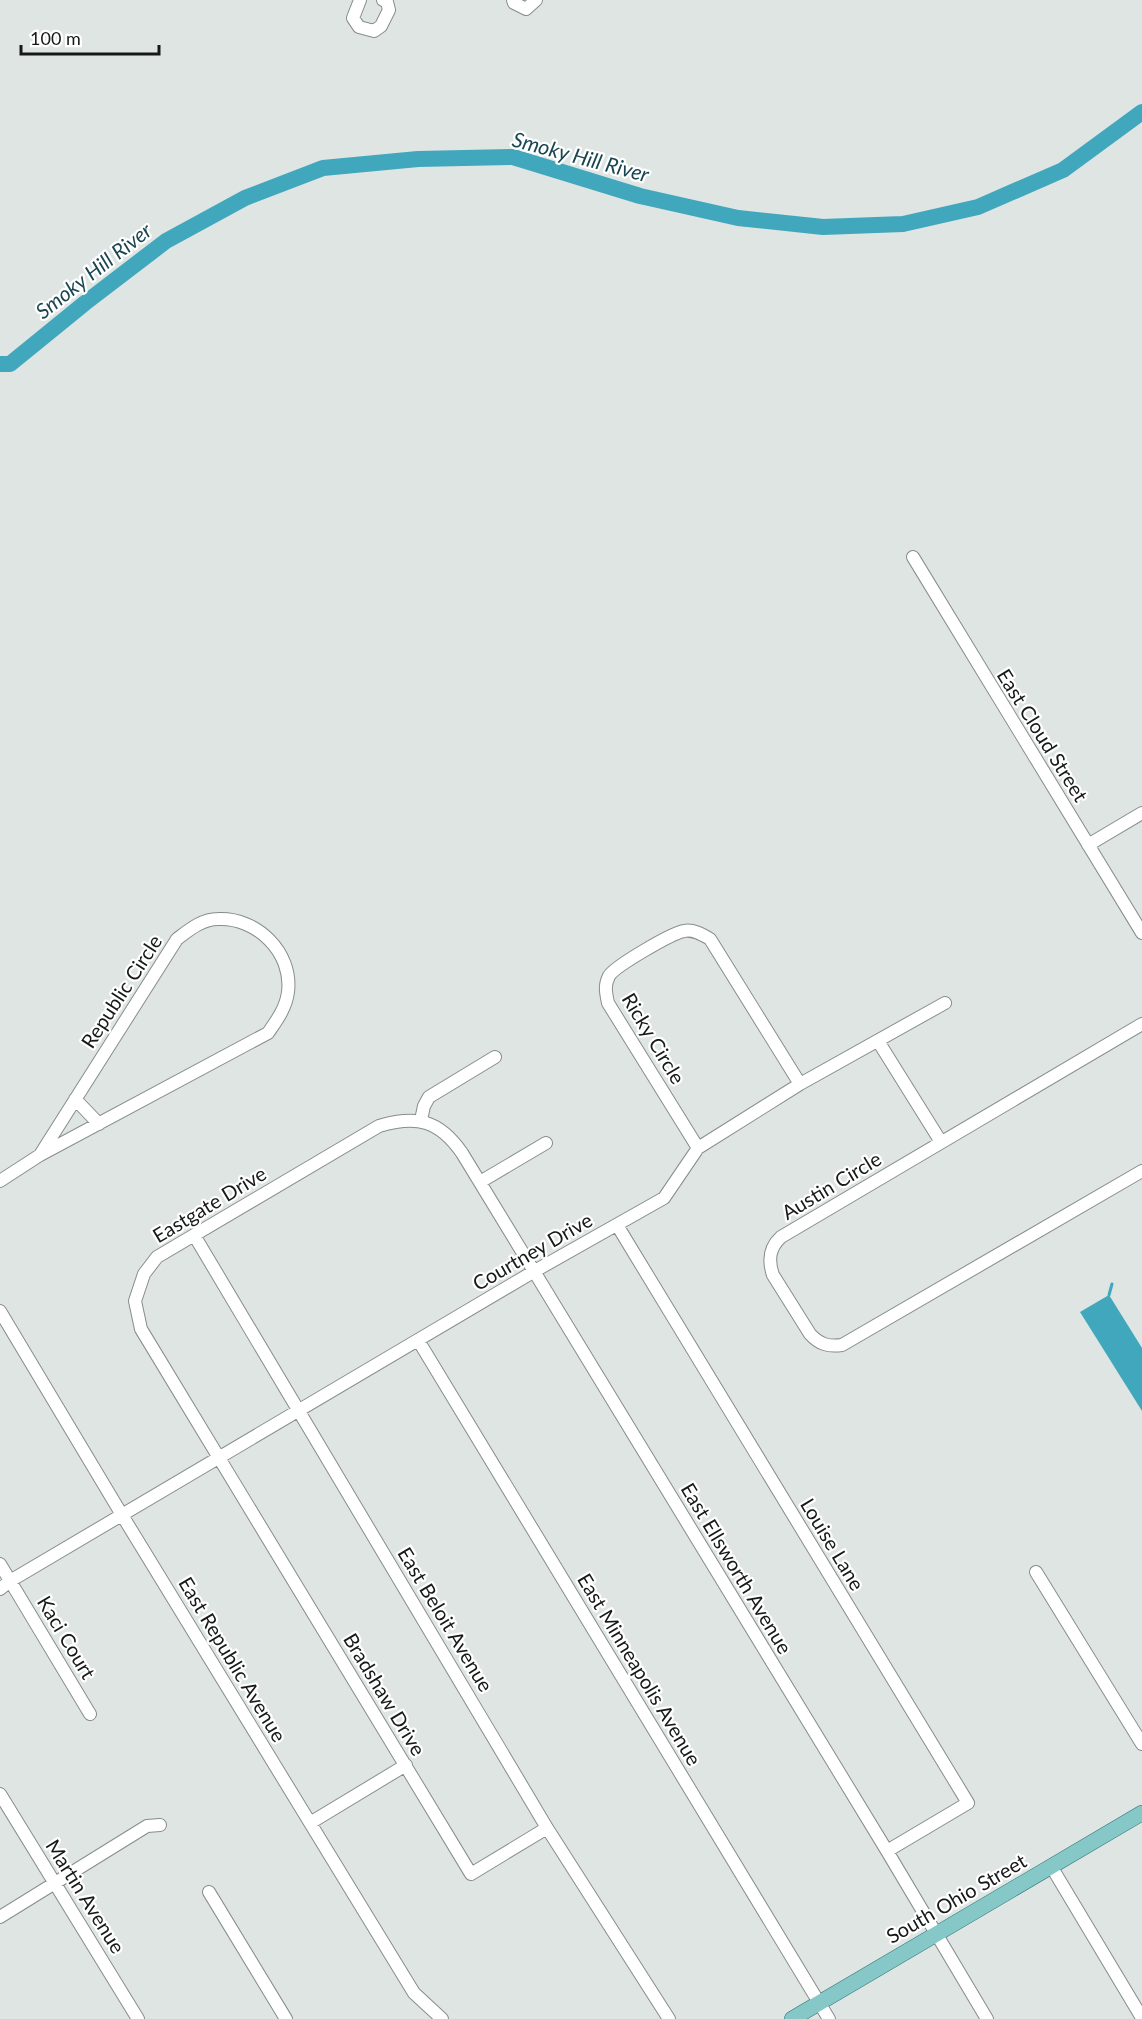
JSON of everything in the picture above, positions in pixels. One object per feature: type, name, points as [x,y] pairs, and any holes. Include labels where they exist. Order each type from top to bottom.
[{"type":"main road","name":"South Ohio Street","points":[[792,2019],[1142,1813]]},
{"type":"street","points":[[360,0],[353,18],[359,27],[374,31],[381,26],[389,10],[387,2],[383,0]]},
{"type":"street","points":[[513,0],[514,3],[526,9],[536,0]]},
{"type":"street","name":"East Cloud Street","points":[[913,556],[1142,933]]},
{"type":"street","points":[[1088,845],[1142,813]]},
{"type":"street","name":"Republic Circle","points":[[0,1181],[40,1155],[268,1033],[281,1015],[288,992],[283,961],[276,946],[260,929],[241,920],[216,919],[195,926],[177,939],[40,1155]]},
{"type":"street","name":"Ricky Circle","points":[[698,1148],[608,1003],[605,990],[610,974],[619,966],[672,935],[686,930],[710,939],[800,1084]]},
{"type":"street","name":"Courtney Drive","points":[[0,1589],[533,1272],[664,1198],[698,1148],[800,1084],[945,1003]]},
{"type":"street","name":"Austin Circle","points":[[1142,1024],[781,1237],[774,1243],[769,1264],[773,1275],[810,1334],[817,1342],[834,1346],[852,1340],[1142,1171]]},
{"type":"street","points":[[878,1041],[941,1142]]},
{"type":"street","points":[[421,1120],[429,1097],[495,1058]]},
{"type":"street","points":[[75,1099],[99,1124]]},
{"type":"street","name":"Eastgate Drive","points":[[219,1458],[141,1329],[135,1301],[144,1274],[157,1257],[379,1126],[400,1120],[421,1120]]},
{"type":"street","name":"East Ellsworth Avenue","points":[[421,1120],[436,1126],[452,1138],[480,1182],[987,2019]]},
{"type":"street","points":[[480,1182],[546,1143]]},
{"type":"street","name":"Louise Lane","points":[[617,1225],[968,1803],[887,1851]]},
{"type":"street","name":"East Beloit Avenue","points":[[194,1235],[548,1828],[669,2019]]},
{"type":"street","name":"East Republic Avenue","points":[[0,1311],[414,1992],[442,2019]]},
{"type":"street","name":"East Minneapolis Avenue","points":[[418,1340],[829,2019]]},
{"type":"street","name":"Bradshaw Drive","points":[[219,1458],[471,1874],[548,1828]]},
{"type":"street","name":"Kaci Court","points":[[0,1564],[90,1714]]},
{"type":"street","points":[[1036,1572],[1142,1744]]},
{"type":"street","points":[[310,1823],[406,1765]]},
{"type":"street","name":"Martin Avenue","points":[[0,1794],[138,2019]]},
{"type":"street","points":[[0,1917],[147,1826],[160,1825]]},
{"type":"street","points":[[1051,1866],[1142,2018]]},
{"type":"street","points":[[209,1892],[286,2019]]},
{"type":"water","points":[[1109,1295],[1142,1348],[1142,1411],[1080,1312]]},
{"type":"waterway","name":"Smoky Hill River","points":[[0,364],[10,364],[166,241],[245,198],[323,168],[418,159],[513,157],[640,196],[738,218],[823,227],[903,224],[978,207],[1063,170],[1142,112]]},
{"type":"waterway","points":[[1109,1295],[1112,1284]]}]
